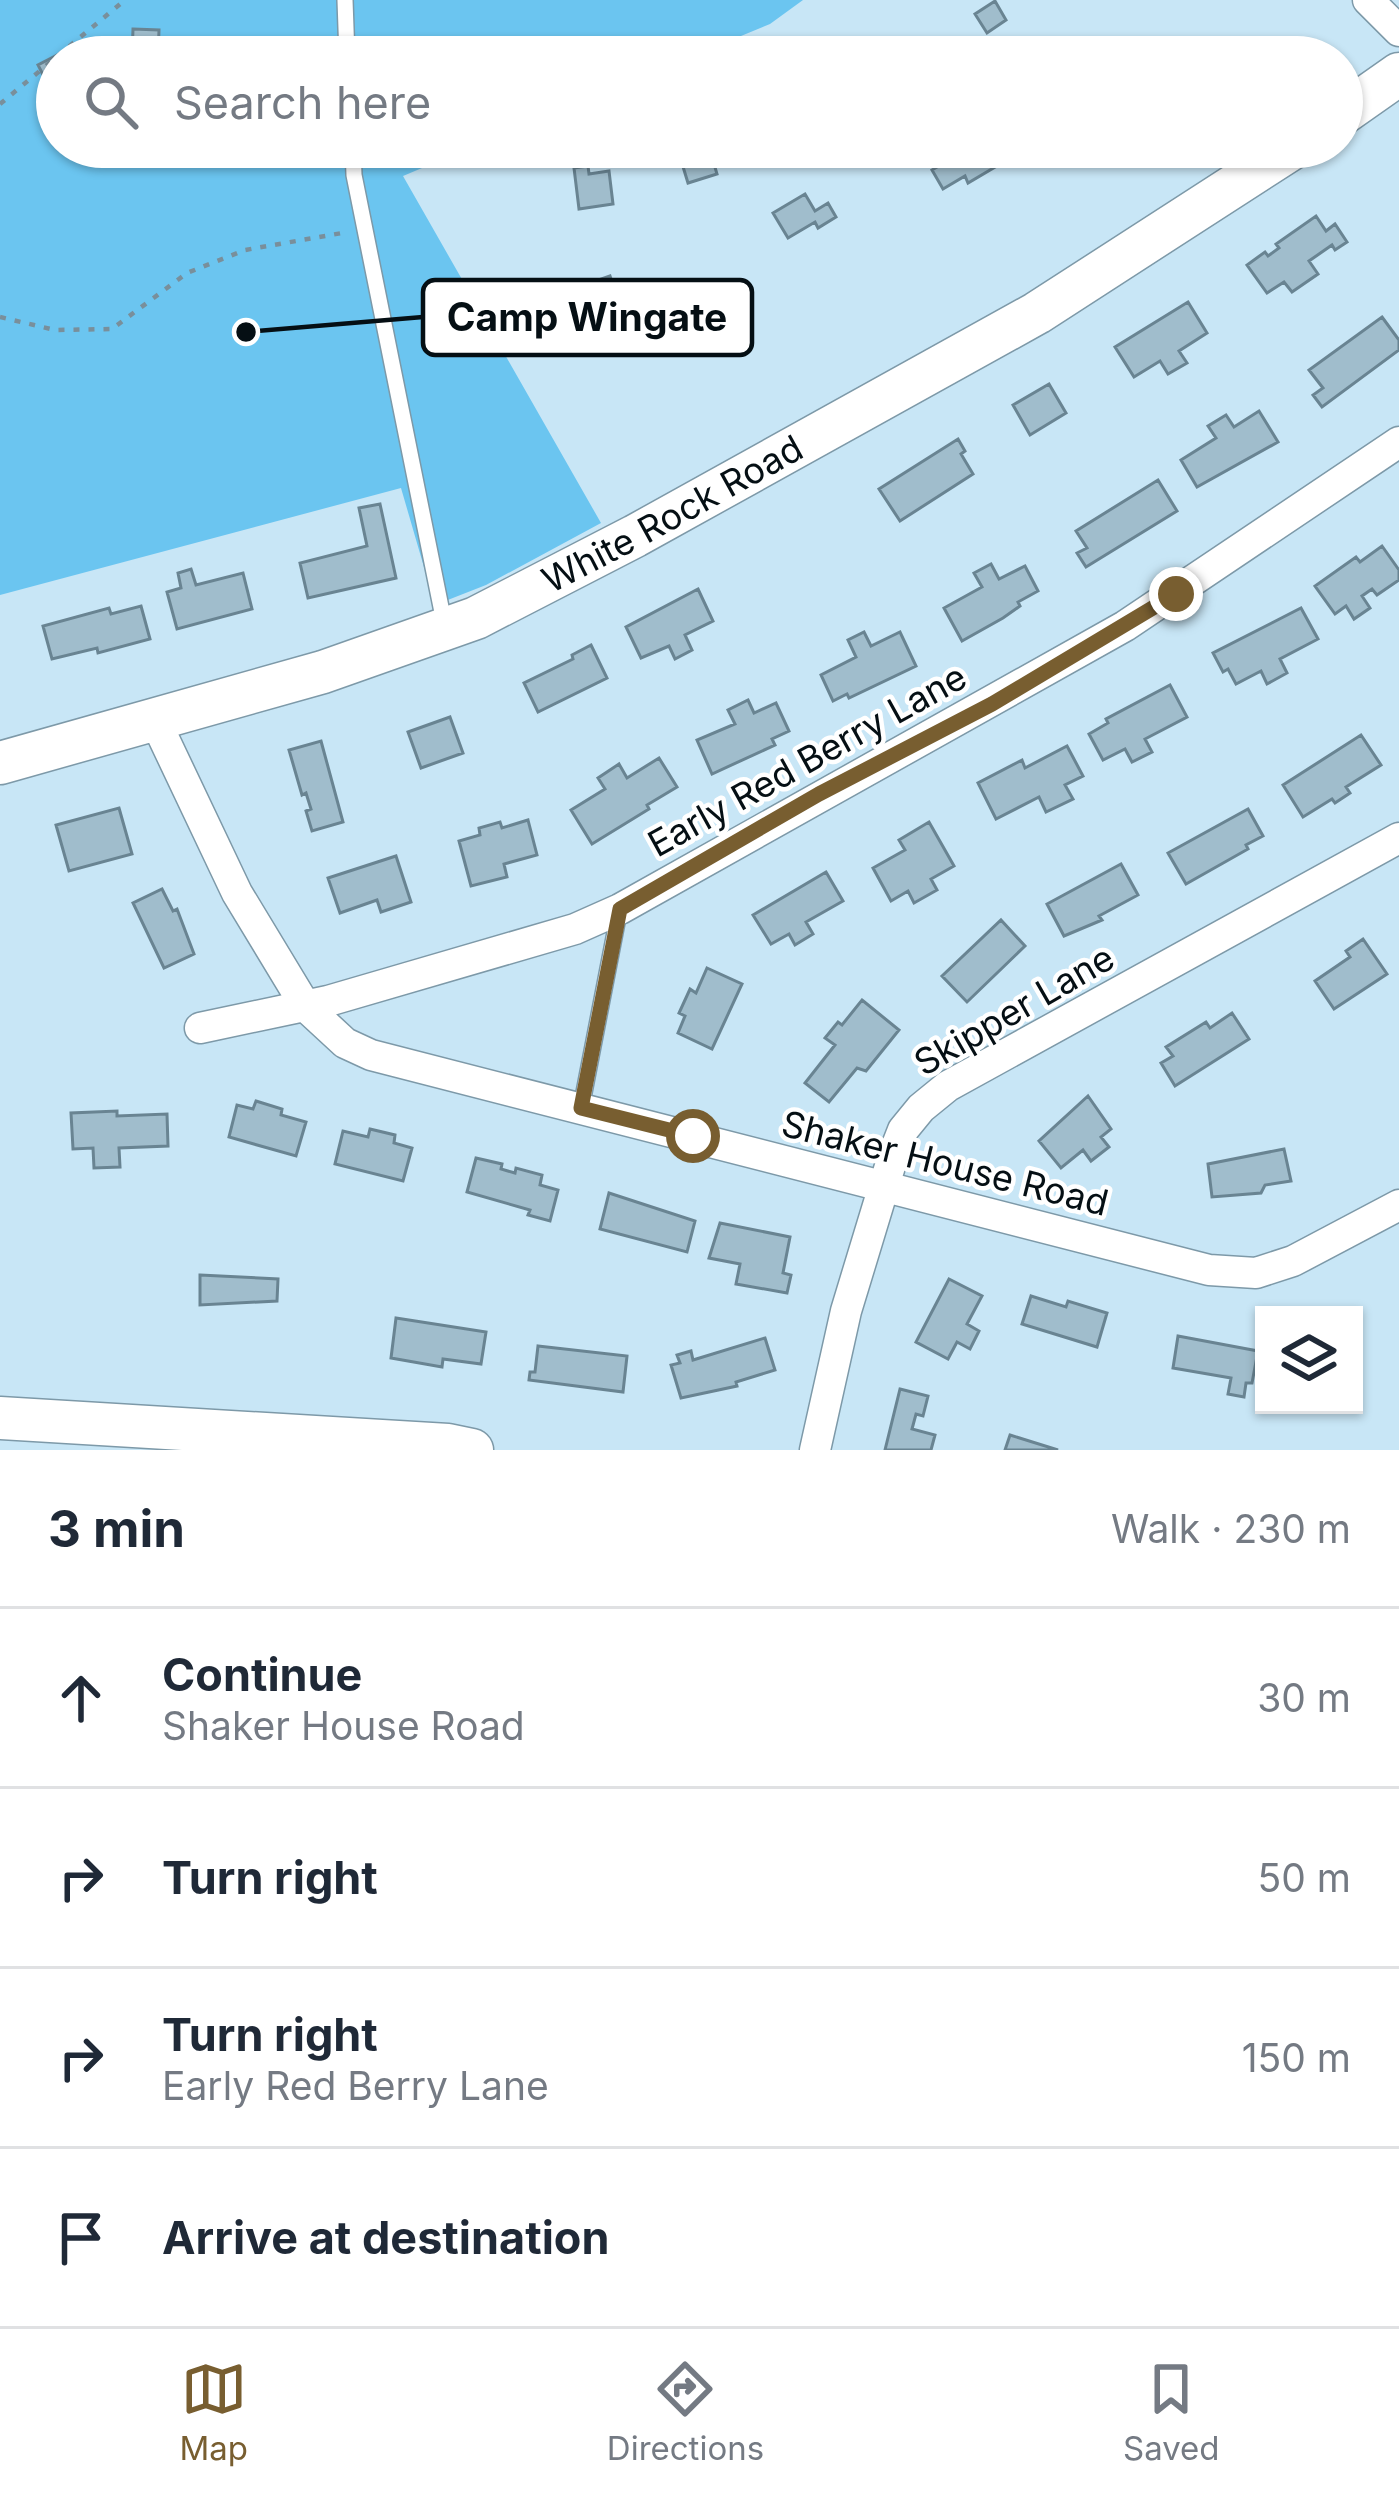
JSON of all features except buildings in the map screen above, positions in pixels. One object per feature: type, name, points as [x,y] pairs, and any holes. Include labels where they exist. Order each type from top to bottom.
[{"type":"street","points":[[1368,0],[1399,31]]},
{"type":"street","points":[[1363,99],[1399,74]]},
{"type":"street","name":"White Rock Road","points":[[0,763],[323,672],[446,630],[635,536],[1037,313],[1261,168]]},
{"type":"street","name":"Early Red Berry Lane","points":[[200,1028],[306,1006],[575,929],[620,909],[1125,626],[1399,442]]},
{"type":"street","name":"Shaker House Road","points":[[154,718],[237,893],[306,1006],[344,1043],[371,1054],[1209,1270],[1256,1273],[1293,1261],[1399,1205]]},
{"type":"street","name":"Skipper Lane","points":[[815,1450],[846,1311],[903,1130],[948,1086],[1399,838]]},
{"type":"street","points":[[0,1418],[100,1437],[448,1444],[472,1450]]},
{"type":"lane","points":[[345,0],[346,36]]},
{"type":"lane","points":[[356,168],[446,630]]},
{"type":"lane","points":[[581,1108],[620,909]]},
{"type":"path","points":[[81,36],[124,0]]},
{"type":"path","points":[[0,104],[36,74]]},
{"type":"path","points":[[0,317],[55,330],[112,329],[187,273],[245,250],[365,231]]},
{"type":"shaded area","points":[[0,0],[803,0],[770,24],[741,36],[36,36],[36,168],[422,168],[403,176],[601,523],[486,585],[435,605],[401,488],[0,595]]},
{"type":"place","name":"Camp Wingate","points":[[246,332]]},
{"type":"route","points":[[693,1136],[581,1108],[620,909],[819,794],[992,704],[1176,594]]}]
